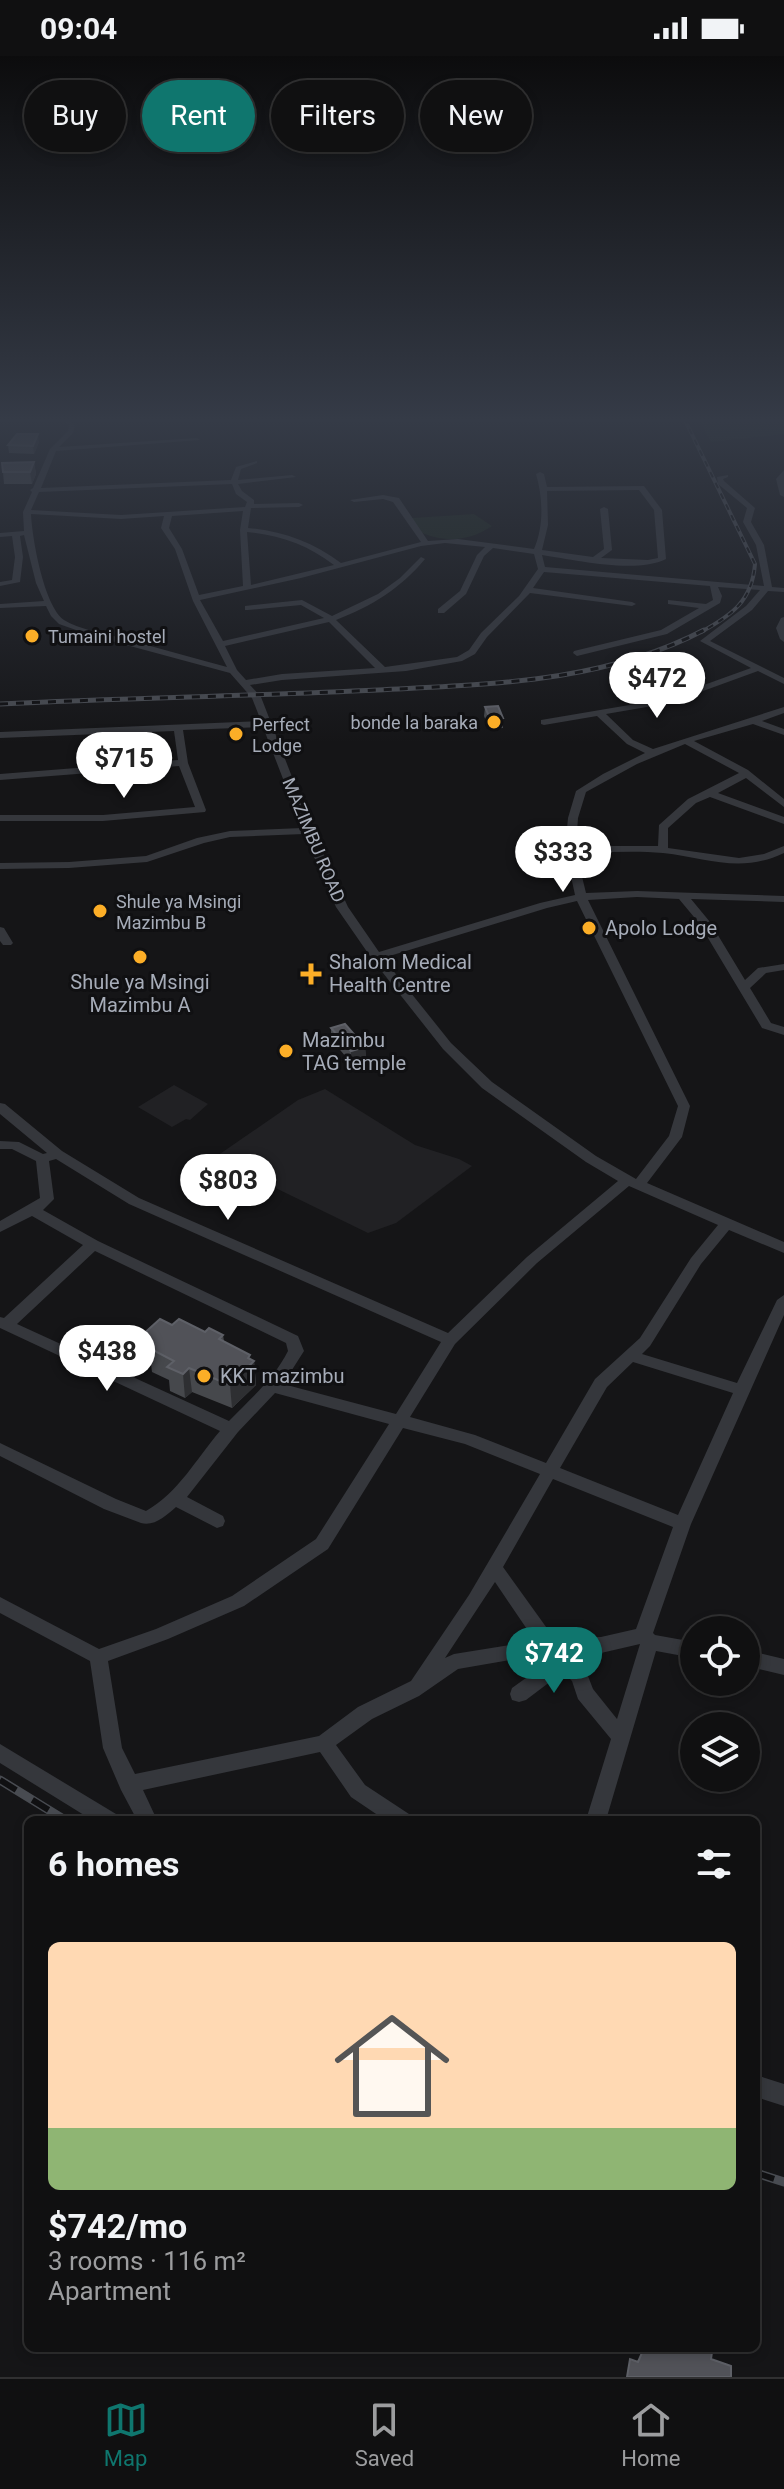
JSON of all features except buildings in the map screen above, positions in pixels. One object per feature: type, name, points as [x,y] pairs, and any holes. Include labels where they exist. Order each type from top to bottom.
[{"type":"street","points":[[0,584],[16,582],[24,526]]},
{"type":"street","points":[[165,526],[173,536],[197,598],[233,671]]},
{"type":"street","points":[[246,526],[247,588]]},
{"type":"street","points":[[414,526],[425,542]]},
{"type":"street","points":[[542,569],[537,552],[544,540],[544,526]]},
{"type":"street","points":[[596,558],[608,550],[606,526]]},
{"type":"street","points":[[197,598],[340,566],[425,542],[453,541],[647,563],[660,560],[664,553],[660,526]]},
{"type":"street","points":[[750,526],[766,564],[767,589],[749,608],[704,641],[784,681]]},
{"type":"street","points":[[246,530],[283,535],[316,548],[340,566]]},
{"type":"street","points":[[0,535],[22,533]]},
{"type":"street","points":[[22,533],[47,603],[62,622],[92,637],[233,671]]},
{"type":"street","points":[[441,611],[463,592],[481,555],[490,546]]},
{"type":"street","points":[[222,644],[330,618],[388,594],[421,559]]},
{"type":"street","points":[[542,569],[784,590]]},
{"type":"street","points":[[244,683],[450,662],[469,655],[528,590],[542,569]]},
{"type":"street","points":[[577,653],[664,632],[709,607],[718,596],[714,586]]},
{"type":"street","points":[[528,590],[632,604]]},
{"type":"street","points":[[248,608],[302,602],[330,618],[383,670]]},
{"type":"street","points":[[671,602],[709,607]]},
{"type":"street","points":[[0,606],[47,603]]},
{"type":"street","points":[[784,620],[780,628],[784,639]]},
{"type":"street","points":[[544,722],[667,701],[756,669]]},
{"type":"street","name":"MAZIMBU ROAD","points":[[233,671],[256,697],[308,831],[342,907],[376,957],[438,1036],[487,1085],[591,1159],[632,1183],[725,1225],[781,1243]]},
{"type":"street","points":[[0,1604],[98,1657],[162,1634],[238,1601],[322,1544],[450,1340],[532,1260],[632,1183],[675,1137],[684,1106],[581,897],[570,849],[573,818],[581,791],[624,766],[686,741],[755,722],[784,710]]},
{"type":"street","points":[[599,713],[630,742],[655,754]]},
{"type":"street","points":[[755,722],[784,732]]},
{"type":"street","points":[[0,735],[265,724]]},
{"type":"street","points":[[0,818],[116,818],[201,810],[183,763],[178,726]]},
{"type":"street","points":[[686,741],[745,772],[784,804]]},
{"type":"street","points":[[0,777],[183,763]]},
{"type":"street","points":[[663,850],[663,827],[684,807],[741,778],[745,772]]},
{"type":"street","points":[[710,793],[784,821]]},
{"type":"street","points":[[0,866],[147,859],[201,840],[230,834],[308,831]]},
{"type":"street","points":[[570,849],[663,850],[738,863],[768,858],[784,850]]},
{"type":"street","points":[[376,957],[544,905],[581,897],[637,894],[784,899]]},
{"type":"street","points":[[683,896],[704,922],[766,1025],[784,1031]]},
{"type":"street","points":[[0,930],[7,943]]},
{"type":"street","points":[[743,988],[762,970],[784,967]]},
{"type":"street","points":[[0,1107],[39,1140],[50,1157],[47,1199],[0,1227]]},
{"type":"street","points":[[7,1145],[24,1128]]},
{"type":"street","points":[[7,1145],[39,1140]]},
{"type":"street","points":[[7,1145],[50,1157],[134,1201],[450,1340]]},
{"type":"street","points":[[0,1449],[110,1504],[147,1518],[177,1500],[230,1429],[273,1387],[296,1351],[293,1340],[93,1244],[33,1210]]},
{"type":"street","points":[[412,1690],[446,1645],[601,1383],[645,1342],[696,1261],[725,1225]]},
{"type":"street","points":[[93,1244],[3,1323],[230,1429]]},
{"type":"street","points":[[597,1816],[646,1638],[683,1524],[784,1300]]},
{"type":"street","points":[[629,1355],[741,1390]]},
{"type":"street","points":[[273,1387],[469,1439],[683,1524]]},
{"type":"street","points":[[177,1500],[217,1521]]},
{"type":"street","points":[[493,1566],[549,1646],[580,1677],[585,1693],[620,1736]]},
{"type":"street","points":[[128,1784],[324,1743],[365,1713],[412,1690],[454,1662],[549,1646],[601,1645],[646,1638],[680,1646]]},
{"type":"street","points":[[98,1657],[113,1748],[145,1816]]},
{"type":"street","points":[[519,1694],[564,1661]]},
{"type":"street","points":[[760,1661],[784,1667]]},
{"type":"street","points":[[324,1743],[358,1791],[396,1816]]},
{"type":"street","points":[[0,1753],[102,1816]]},
{"type":"street","points":[[760,2087],[784,2095]]},
{"type":"shaded area","points":[[416,526],[491,526],[474,535],[455,539],[436,538],[418,531]]},
{"type":"shaded area","points":[[174,1085],[208,1104],[190,1120],[172,1127],[138,1107]]},
{"type":"shaded area","points":[[325,1089],[415,1145],[472,1166],[396,1223],[368,1233],[214,1158],[298,1100]]},
{"type":"railway","points":[[701,632],[731,613],[750,588],[755,564],[737,526]]},
{"type":"railway","points":[[0,704],[462,686],[545,678],[626,661],[666,648],[704,630]]},
{"type":"railway","points":[[0,1780],[58,1816]]},
{"type":"railway","points":[[760,2174],[784,2182]]},
{"type":"place","name":"Tumaini hostel","points":[[32,636]]},
{"type":"place","name":"bonde la baraka","points":[[494,722]]},
{"type":"place","name":"Perfect Lodge","points":[[236,734]]},
{"type":"place","name":"Shule ya Msingi Mazimbu B","points":[[100,911]]},
{"type":"place","name":"Apolo Lodge","points":[[589,928]]},
{"type":"place","name":"Shule ya Msingi Mazimbu A","points":[[140,957]]},
{"type":"place","name":"Shalom Medical Health Centre","points":[[311,974]]},
{"type":"place","name":"Mazimbu TAG temple","points":[[286,1051]]},
{"type":"place","name":"KKT mazimbu","points":[[204,1376]]}]
